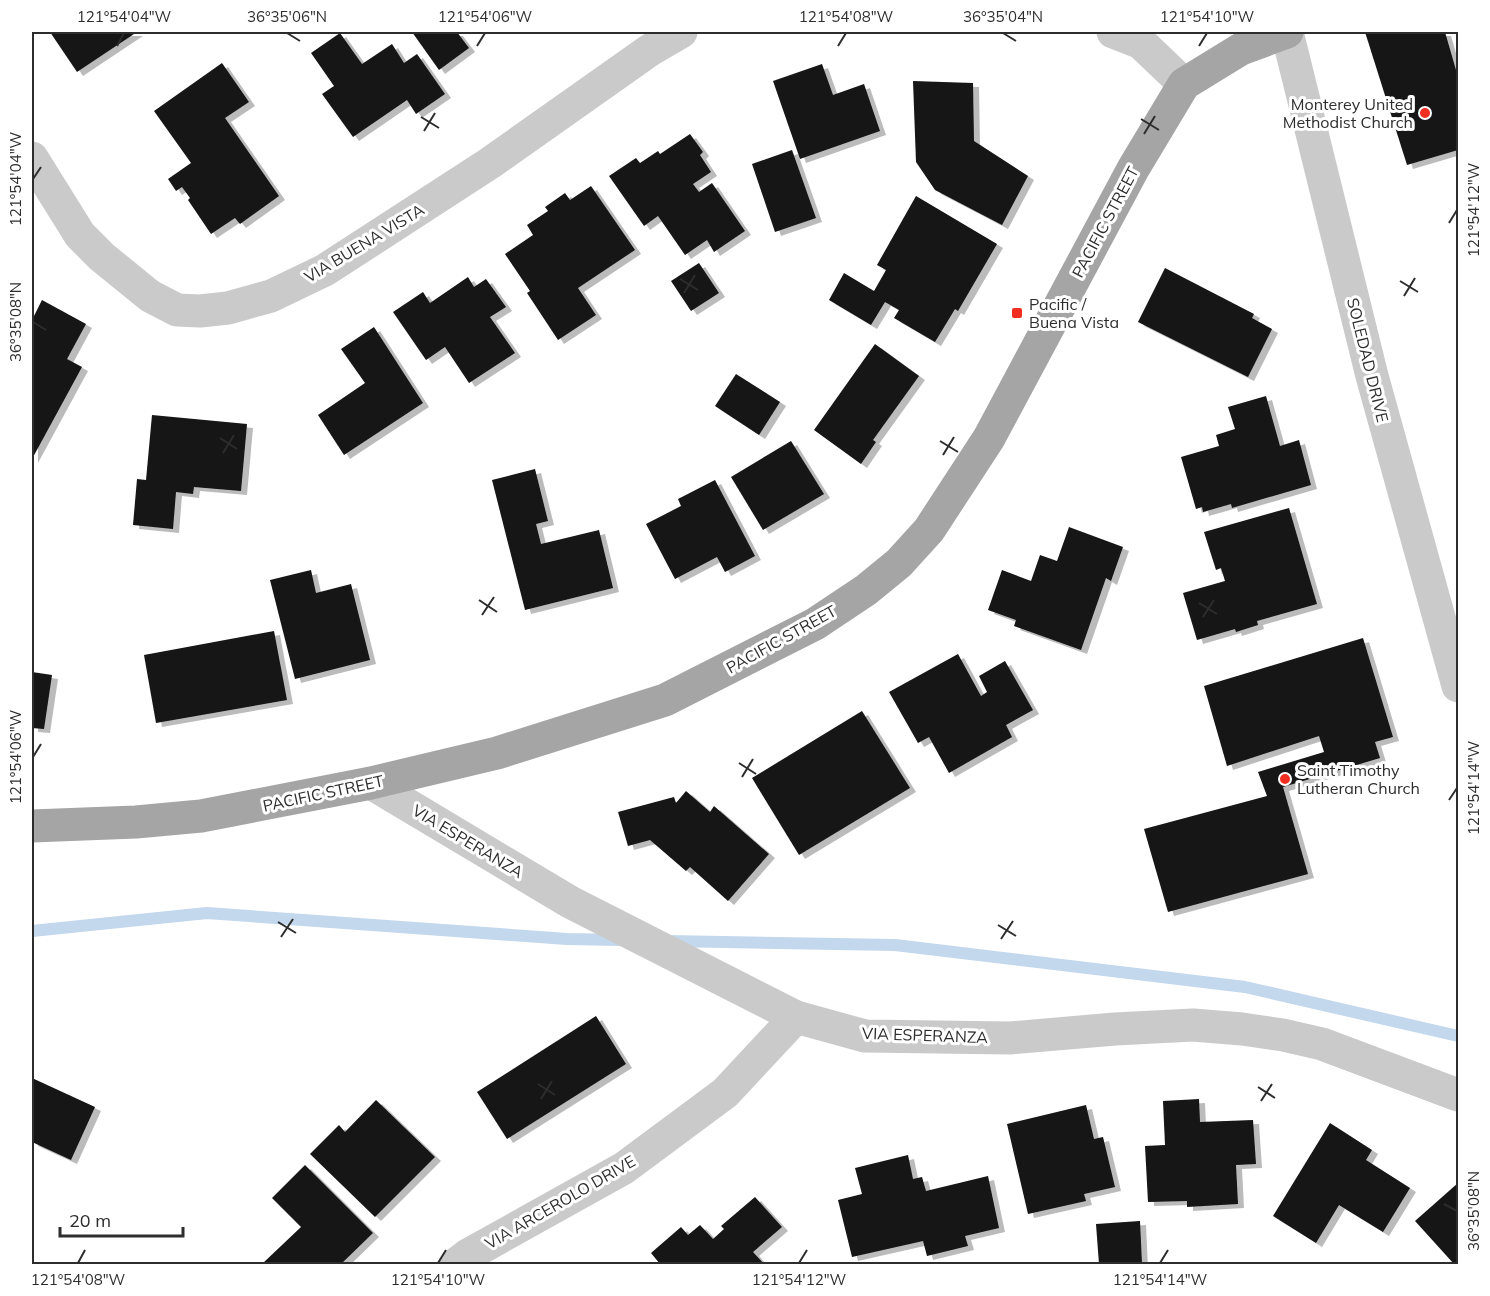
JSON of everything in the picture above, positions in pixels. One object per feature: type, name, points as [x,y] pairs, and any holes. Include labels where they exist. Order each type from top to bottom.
[{"type":"main road","name":"PACIFIC STREET","points":[[32,826],[136,822],[201,816],[371,783],[497,753],[665,700],[815,624],[866,590],[899,563],[929,530],[989,438],[1133,169],[1184,84],[1241,49],[1287,32]]},
{"type":"street","name":"VIA BUENA VISTA","points":[[32,158],[80,235],[102,257],[150,296],[177,310],[200,312],[228,308],[271,296],[325,270],[490,163],[650,50],[681,32]]},
{"type":"street","points":[[1113,32],[1141,43],[1184,84]]},
{"type":"street","name":"SOLEDAD DRIVE","points":[[1287,32],[1374,386],[1458,686]]},
{"type":"street","name":"VIA ESPERANZA","points":[[371,783],[570,902],[796,1017],[865,1036],[1010,1038],[1193,1025],[1242,1029],[1322,1044],[1458,1095]]},
{"type":"street","name":"VIA ARCEROLO DRIVE","points":[[456,1264],[468,1254],[624,1168],[724,1093],[796,1017]]},
{"type":"building","points":[[50,32],[137,32],[77,72]]},
{"type":"building","points":[[412,32],[457,32],[469,48],[439,70]]},
{"type":"building","name":"Monterey United Methodist Church","points":[[1365,32],[1445,32],[1458,77],[1458,150],[1407,165]]},
{"type":"building","points":[[340,33],[362,64],[392,44],[404,63],[417,54],[445,94],[416,114],[407,100],[353,137],[322,94],[334,86],[311,53]]},
{"type":"building","points":[[222,63],[249,102],[225,118],[279,196],[240,224],[235,218],[211,234],[182,187],[176,191],[168,179],[191,163],[154,111]]},
{"type":"building","points":[[822,64],[833,95],[864,84],[880,131],[800,159],[773,81]]},
{"type":"building","points":[[913,81],[973,83],[974,141],[1028,176],[1002,225],[935,190],[916,162]]},
{"type":"building","points":[[690,134],[703,152],[700,155],[711,172],[693,184],[699,192],[712,183],[745,231],[714,252],[707,240],[685,255],[658,216],[644,226],[609,176],[636,158],[640,163],[658,151],[660,154]]},
{"type":"building","points":[[792,150],[816,218],[775,232],[752,164]]},
{"type":"building","points":[[591,186],[635,250],[578,288],[596,315],[558,340],[527,293],[530,291],[505,254],[533,235],[527,225],[548,211],[545,207],[565,193],[570,200]]},
{"type":"building","points":[[916,196],[997,244],[958,311],[955,309],[935,342],[894,318],[899,310],[885,302],[871,325],[829,300],[844,273],[874,291],[886,270],[877,265]]},
{"type":"building","points":[[699,263],[719,293],[691,311],[671,281]]},
{"type":"building","points":[[1165,268],[1254,314],[1252,318],[1272,329],[1248,377],[1138,322]]},
{"type":"building","points":[[468,277],[474,287],[486,279],[506,307],[490,317],[515,353],[469,383],[445,347],[426,360],[393,312],[423,292],[430,303]]},
{"type":"building","points":[[42,300],[86,324],[67,359],[82,367],[32,459],[32,320]]},
{"type":"building","points":[[374,327],[423,403],[344,455],[318,415],[365,383],[341,349]]},
{"type":"building","points":[[875,344],[919,376],[873,440],[876,442],[861,464],[814,430]]},
{"type":"building","points":[[736,374],[780,402],[759,435],[715,406]]},
{"type":"building","points":[[1266,396],[1280,446],[1299,440],[1311,485],[1232,508],[1231,504],[1203,512],[1202,507],[1196,509],[1181,457],[1219,446],[1216,435],[1235,429],[1228,407]]},
{"type":"building","points":[[152,415],[247,424],[241,491],[194,487],[193,494],[176,492],[173,529],[133,525],[137,479],[146,480]]},
{"type":"building","points":[[791,441],[824,494],[763,530],[731,477]]},
{"type":"building","points":[[535,469],[548,521],[536,524],[541,544],[599,530],[613,588],[525,610],[492,480]]},
{"type":"building","points":[[715,480],[755,556],[725,572],[717,557],[675,579],[646,524],[681,506],[678,499]]},
{"type":"building","points":[[1289,508],[1317,604],[1257,621],[1258,625],[1236,632],[1235,629],[1197,640],[1183,593],[1225,581],[1221,568],[1216,570],[1204,532]]},
{"type":"building","points":[[1069,527],[1123,547],[1111,581],[1106,578],[1081,650],[1014,626],[1016,620],[988,610],[1002,570],[1031,581],[1040,555],[1057,561]]},
{"type":"building","points":[[311,570],[316,593],[351,584],[370,660],[295,679],[270,580]]},
{"type":"building","points":[[274,631],[287,700],[156,723],[144,655]]},
{"type":"building","name":"Saint Timothy Lutheran Church","points":[[1363,638],[1393,737],[1375,742],[1380,758],[1283,787],[1308,874],[1168,912],[1144,829],[1267,796],[1258,772],[1324,752],[1319,736],[1227,766],[1204,686]]},
{"type":"building","points":[[958,654],[981,696],[987,692],[979,676],[1005,661],[1033,710],[1006,725],[1012,737],[949,773],[929,737],[918,743],[889,692]]},
{"type":"building","points":[[32,672],[52,675],[44,729],[32,728]]},
{"type":"building","points":[[862,711],[910,788],[799,855],[752,778]]},
{"type":"building","points":[[686,791],[710,812],[714,806],[769,854],[728,901],[690,867],[686,871],[650,840],[628,846],[618,812],[674,797],[676,803]]},
{"type":"building","points":[[596,1016],[626,1064],[507,1139],[477,1092]]},
{"type":"building","points":[[32,1078],[95,1107],[71,1160],[32,1142]]},
{"type":"building","points":[[1199,1099],[1200,1122],[1253,1120],[1256,1164],[1236,1165],[1238,1204],[1187,1207],[1187,1201],[1148,1202],[1145,1146],[1165,1145],[1163,1101]]},
{"type":"building","points":[[376,1100],[435,1157],[375,1217],[310,1154],[339,1125],[345,1132]]},
{"type":"building","points":[[1086,1105],[1094,1139],[1103,1137],[1115,1187],[1084,1194],[1086,1201],[1028,1214],[1007,1124]]},
{"type":"building","points":[[1330,1123],[1372,1150],[1366,1160],[1410,1188],[1383,1232],[1339,1205],[1316,1243],[1273,1216]]},
{"type":"building","points":[[908,1155],[913,1179],[922,1177],[926,1191],[988,1176],[999,1228],[965,1236],[968,1246],[927,1256],[923,1241],[852,1257],[838,1200],[862,1194],[855,1168]]},
{"type":"building","points":[[305,1165],[373,1233],[341,1264],[262,1264],[301,1227],[272,1198]]},
{"type":"building","points":[[1458,1183],[1458,1264],[1454,1264],[1415,1221]]},
{"type":"building","points":[[755,1197],[782,1227],[753,1252],[764,1264],[660,1264],[651,1253],[681,1227],[688,1235],[700,1225],[713,1239],[724,1229],[721,1226]]},
{"type":"building","points":[[1140,1221],[1142,1264],[1099,1264],[1096,1224]]},
{"type":"waterway","points":[[32,931],[207,913],[567,939],[622,940]]},
{"type":"waterway","points":[[667,941],[895,945],[1245,987],[1458,1036]]},
{"type":"place","name":"Monterey United Methodist Church","points":[[1425,113]]},
{"type":"place","name":"Pacific / Buena Vista","points":[[1017,313]]},
{"type":"place","name":"Saint Timothy Lutheran Church","points":[[1285,779]]}]
